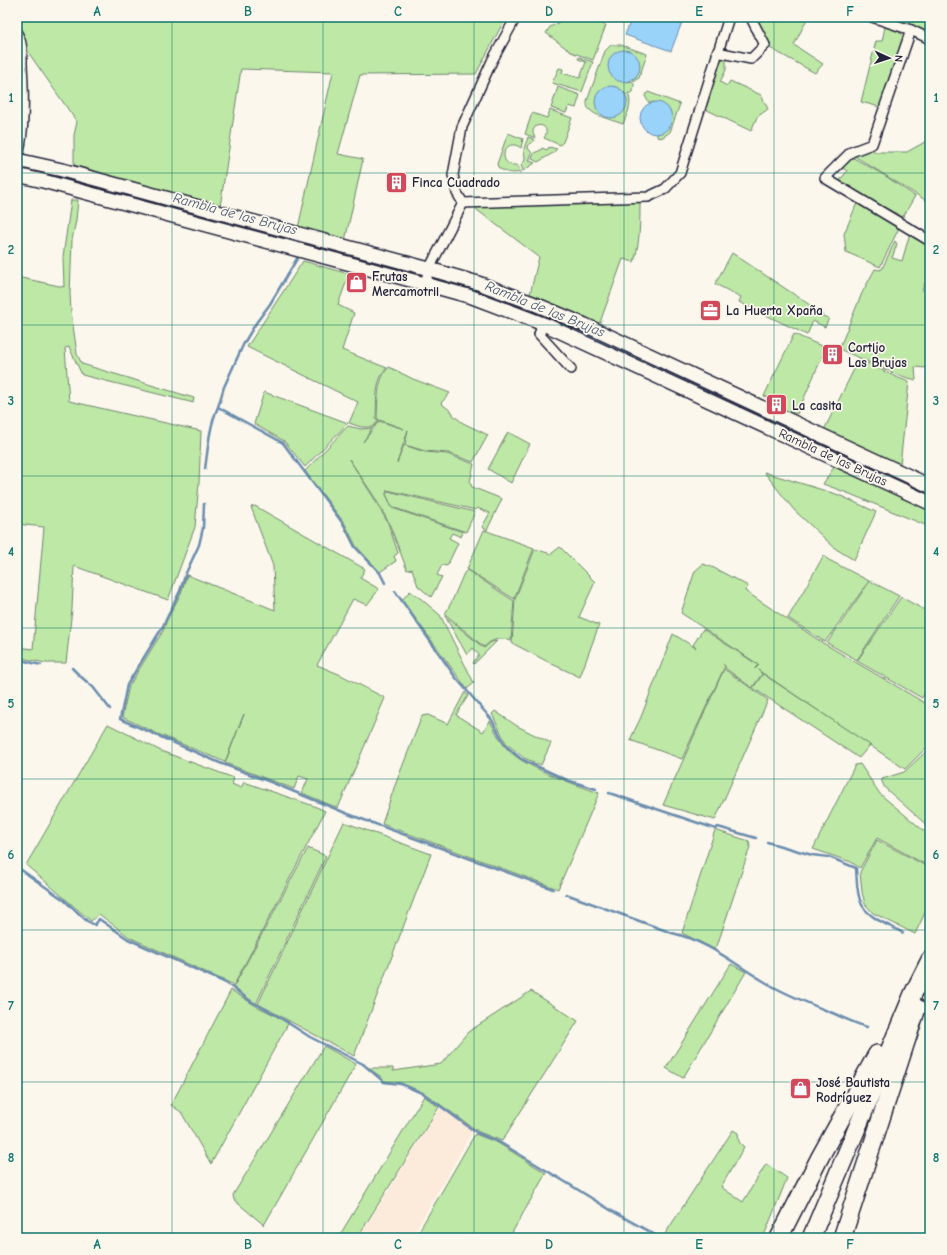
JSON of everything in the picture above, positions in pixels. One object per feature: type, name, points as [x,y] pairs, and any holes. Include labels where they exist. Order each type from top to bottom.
[{"type":"highway","points":[[811,1238],[913,994],[930,960]]},
{"type":"highway","points":[[842,1238],[918,1005],[930,976]]},
{"type":"highway","points":[[779,1238],[820,1156],[900,1010],[913,994]]},
{"type":"street","points":[[463,203],[457,194],[453,175],[462,126],[492,61],[516,17]]},
{"type":"street","points":[[463,203],[648,197],[665,189],[680,173],[729,17]]},
{"type":"street","points":[[717,52],[751,59],[765,45],[752,20],[754,17]]},
{"type":"street","points":[[872,17],[911,30],[930,39]]},
{"type":"street","points":[[911,30],[872,144],[851,152],[825,178],[930,241]]},
{"type":"street","points":[[17,34],[20,38],[24,90],[24,121],[21,147],[17,161]]},
{"type":"street","name":"Rambla de las Brujas","points":[[17,161],[62,170],[427,277],[472,297],[544,324],[930,503]]},
{"type":"street","name":"Rambla de las Brujas","points":[[17,176],[44,181],[427,277],[478,283],[515,296],[584,325],[930,486]]},
{"type":"street","points":[[427,277],[463,203]]},
{"type":"street","points":[[544,324],[539,334],[571,369]]},
{"type":"shaded area","points":[[440,1108],[473,1130],[411,1238],[359,1238]]},
{"type":"green space","points":[[17,17],[506,17],[476,74],[360,75],[338,154],[363,159],[345,241],[298,228],[333,72],[241,69],[220,207],[74,165],[74,135],[77,122],[28,52],[21,25],[17,25]]},
{"type":"green space","points":[[562,17],[586,17],[606,25],[593,60],[571,52],[546,33],[550,27],[558,23]]},
{"type":"green space","points":[[758,17],[808,17],[794,45],[823,64],[815,73],[768,47],[756,20]]},
{"type":"green space","points":[[888,17],[930,17],[930,34],[909,24],[889,19]]},
{"type":"green space","points":[[885,27],[898,31],[904,37],[880,107],[861,102],[876,41],[882,41]]},
{"type":"green space","points":[[611,45],[621,45],[647,54],[639,78],[634,81],[633,79],[636,77],[637,57],[628,51],[627,82],[632,81],[634,84],[633,92],[625,95],[624,92],[627,102],[626,97],[629,96],[630,103],[629,110],[623,124],[596,114],[589,109],[587,105],[587,101],[605,51]]},
{"type":"green space","points":[[579,57],[593,62],[582,92],[552,83],[559,68],[563,69],[562,73],[580,78],[586,62],[578,59]]},
{"type":"green space","points":[[720,59],[726,59],[726,70],[720,82],[727,86],[730,81],[761,95],[768,109],[757,117],[751,131],[703,108]]},
{"type":"green space","points":[[558,87],[580,95],[576,108],[569,106],[566,113],[551,108]]},
{"type":"green space","points":[[648,92],[680,104],[670,132],[663,137],[658,138],[657,133],[660,133],[671,120],[671,113],[654,102],[649,103],[645,96]]},
{"type":"green space","points":[[550,110],[572,118],[563,142],[560,145],[544,138],[546,130],[544,127],[539,125],[536,126],[533,132],[536,138],[525,134],[532,113],[547,118]]},
{"type":"green space","points":[[508,133],[523,139],[521,148],[515,145],[510,145],[504,152],[506,161],[510,164],[517,165],[521,172],[506,172],[498,167],[497,164]]},
{"type":"green space","points":[[528,137],[534,139],[534,141],[529,144],[528,148],[532,153],[529,161],[535,163],[523,171],[521,165],[525,159],[524,148]]},
{"type":"green space","points":[[925,142],[930,142],[930,203],[851,154],[871,148],[875,152],[907,152]]},
{"type":"green space","points":[[549,147],[557,149],[538,162],[532,159],[534,153],[542,148],[547,150]]},
{"type":"green space","points":[[850,156],[884,175],[915,196],[903,217],[838,183],[847,171],[841,167]]},
{"type":"green space","points":[[71,200],[78,200],[72,240],[70,294],[71,311],[77,354],[82,364],[194,398],[193,403],[82,375],[69,347],[65,348],[69,401],[201,431],[199,483],[195,527],[168,600],[74,566],[72,609],[66,663],[45,663],[17,657],[17,647],[33,649],[44,527],[17,524],[17,277],[64,287],[63,257]]},
{"type":"green space","points":[[640,202],[639,240],[634,262],[623,259],[599,325],[530,294],[539,257],[475,207]]},
{"type":"green space","points":[[857,203],[899,228],[880,267],[846,252],[844,234]]},
{"type":"green space","points":[[910,233],[930,245],[930,271],[922,290],[930,292],[930,357],[926,368],[915,367],[916,380],[898,375],[839,349],[862,293],[875,269],[882,269],[895,241],[897,244],[892,258],[902,261]]},
{"type":"green space","points":[[732,253],[822,313],[822,316],[829,318],[825,327],[813,321],[807,335],[739,302],[741,297],[715,284]]},
{"type":"green space","points":[[303,261],[349,274],[338,305],[354,313],[342,350],[387,368],[378,385],[376,419],[379,420],[373,427],[361,427],[349,423],[358,402],[247,347]]},
{"type":"green space","points":[[794,334],[826,348],[797,414],[781,409],[782,403],[764,396]]},
{"type":"green space","points":[[859,359],[909,382],[900,465],[824,430]]},
{"type":"green space","points":[[389,367],[413,379],[450,393],[441,403],[463,423],[488,435],[473,462],[448,453],[425,451],[405,445],[408,430],[397,463],[404,445],[425,452],[447,454],[474,464],[470,482],[472,487],[502,499],[487,530],[482,527],[490,513],[477,508],[476,510],[387,490],[386,494],[392,508],[463,532],[461,537],[452,533],[449,538],[458,543],[447,566],[442,565],[437,575],[442,577],[431,597],[418,586],[412,569],[407,570],[389,523],[374,496],[349,459],[388,523],[398,553],[394,556],[396,561],[380,572],[356,546],[345,524],[305,471],[348,426],[361,429],[372,428],[363,442],[379,421],[404,429],[377,419],[380,385],[385,372]]},
{"type":"green space","points":[[264,392],[348,423],[305,467],[284,441],[254,424]]},
{"type":"green space","points":[[508,432],[530,444],[511,483],[488,469]]},
{"type":"green space","points":[[834,467],[930,510],[930,527],[823,484]]},
{"type":"green space","points":[[764,472],[839,495],[876,512],[854,560],[836,549],[794,510]]},
{"type":"green space","points":[[388,491],[475,512],[466,532],[392,507],[386,494]]},
{"type":"green space","points":[[255,506],[365,569],[360,578],[379,589],[367,605],[353,599],[317,665],[341,675],[385,698],[338,808],[302,793],[308,779],[299,776],[294,789],[225,763],[244,714],[225,762],[122,717],[129,686],[163,631],[181,593],[187,575],[275,610],[273,566],[251,507]]},
{"type":"green space","points":[[484,530],[534,548],[514,599],[467,569]]},
{"type":"green space","points":[[560,547],[595,582],[579,617],[599,625],[580,677],[512,643],[515,599],[535,549],[551,554]]},
{"type":"green space","points":[[824,555],[827,559],[869,581],[825,642],[788,618]]},
{"type":"green space","points":[[703,564],[714,568],[748,586],[745,591],[823,643],[930,706],[930,744],[905,769],[758,670],[762,674],[752,688],[725,668],[725,666],[682,759],[630,740],[641,717],[673,634],[696,648],[693,645],[703,629],[758,665],[755,669],[759,665],[681,613],[695,571]]},
{"type":"green space","points":[[467,570],[514,601],[511,641],[503,639],[496,640],[490,642],[484,647],[445,614],[464,573]]},
{"type":"green space","points":[[870,581],[899,596],[857,660],[827,643]]},
{"type":"green space","points":[[410,591],[440,615],[474,683],[467,689],[402,600]]},
{"type":"green space","points":[[901,597],[930,613],[930,681],[922,698],[857,661]]},
{"type":"green space","points":[[445,616],[484,648],[491,642],[497,641],[474,664],[473,663],[479,655],[473,648],[467,655]]},
{"type":"green space","points":[[724,669],[768,700],[715,820],[663,805]]},
{"type":"green space","points":[[763,674],[870,745],[859,758],[753,688]]},
{"type":"green space","points":[[465,692],[468,696],[456,715],[483,732],[490,721],[504,745],[511,753],[521,760],[548,774],[599,793],[558,889],[382,824],[394,788],[422,716],[428,715],[448,724]]},
{"type":"green space","points":[[495,711],[517,726],[551,743],[541,765],[524,758],[506,743],[492,714]]},
{"type":"green space","points":[[108,724],[161,751],[234,778],[232,784],[241,788],[244,782],[325,811],[234,985],[129,937],[99,914],[91,921],[26,865]]},
{"type":"green space","points":[[930,748],[930,828],[885,788],[882,779],[904,772]]},
{"type":"green space","points":[[860,764],[880,794],[930,836],[930,867],[877,838],[860,868],[851,862],[813,849],[855,765]]},
{"type":"green space","points":[[344,822],[431,854],[354,1056],[258,1004]]},
{"type":"green space","points":[[715,830],[749,841],[750,847],[717,946],[714,949],[682,933]]},
{"type":"green space","points":[[877,840],[930,868],[930,902],[915,934],[873,913],[865,904],[860,872]]},
{"type":"green space","points":[[308,848],[326,856],[256,1004],[233,988]]},
{"type":"green space","points":[[731,964],[746,972],[683,1078],[666,1068]]},
{"type":"green space","points":[[231,990],[256,1006],[289,1022],[211,1164],[181,1112],[171,1105]]},
{"type":"green space","points":[[531,991],[578,1021],[502,1141],[479,1132],[424,1093],[401,1083],[384,1081],[380,1076],[368,1068],[393,1068],[393,1071],[441,1064],[468,1032]]},
{"type":"green space","points":[[324,1046],[356,1064],[264,1225],[234,1200],[233,1195]]},
{"type":"green space","points":[[424,1096],[439,1107],[357,1238],[338,1238]]},
{"type":"green space","points":[[733,1130],[738,1133],[739,1142],[744,1147],[721,1187],[743,1202],[766,1164],[787,1178],[762,1238],[663,1237]]},
{"type":"green space","points":[[475,1134],[498,1143],[546,1173],[509,1238],[415,1238]]},
{"type":"water","points":[[632,17],[684,17],[671,51],[625,35]]},
{"type":"water","points":[[621,50],[627,50],[637,57],[640,66],[639,72],[633,79],[627,82],[621,82],[611,75],[608,69],[608,63],[615,53]]},
{"type":"water","points":[[608,86],[614,86],[624,93],[627,102],[626,108],[620,115],[614,118],[608,118],[598,111],[595,105],[595,99],[602,89]]},
{"type":"water","points":[[656,102],[665,105],[669,109],[672,118],[669,127],[665,131],[656,134],[647,131],[643,127],[640,118],[643,109],[647,105]]},
{"type":"water","points":[[17,163],[507,296],[930,489],[930,499],[543,320],[17,173]]},
{"type":"waterway","points":[[298,257],[270,304],[244,343],[224,387],[218,407],[283,443],[344,525],[355,547],[380,573],[385,583]]},
{"type":"waterway","points":[[205,469],[211,430],[218,407]]},
{"type":"waterway","points":[[204,504],[203,528],[199,545],[186,573],[180,591],[162,628],[127,685],[120,719],[220,763],[348,814],[553,889]]},
{"type":"waterway","points":[[395,591],[456,678],[492,720],[505,745],[521,759],[567,780],[596,789]]},
{"type":"waterway","points":[[17,659],[41,665]]},
{"type":"waterway","points":[[72,668],[93,687],[110,709]]},
{"type":"waterway","points":[[609,793],[716,829],[718,827],[756,838]]},
{"type":"waterway","points":[[767,842],[812,855],[829,857],[856,868],[860,901],[865,910],[875,918],[903,933]]},
{"type":"waterway","points":[[17,867],[64,900],[87,921],[95,925],[99,919],[128,939],[226,983],[252,1002],[268,1010],[310,1037],[363,1064],[384,1082],[401,1084],[424,1094],[477,1133],[499,1142],[612,1211],[661,1238]]},
{"type":"waterway","points":[[566,894],[699,942],[779,990],[867,1027]]},
{"type":"place","name":"Finca Cuadrado","points":[[396,182]]},
{"type":"place","name":"Frutas Mercamotril","points":[[357,283]]},
{"type":"place","name":"La Huerta Xpaña","points":[[711,310]]},
{"type":"place","name":"Cortijo Las Brujas","points":[[832,354]]},
{"type":"place","name":"La casita","points":[[777,405]]},
{"type":"place","name":"José Bautista Rodríguez","points":[[800,1089]]}]
